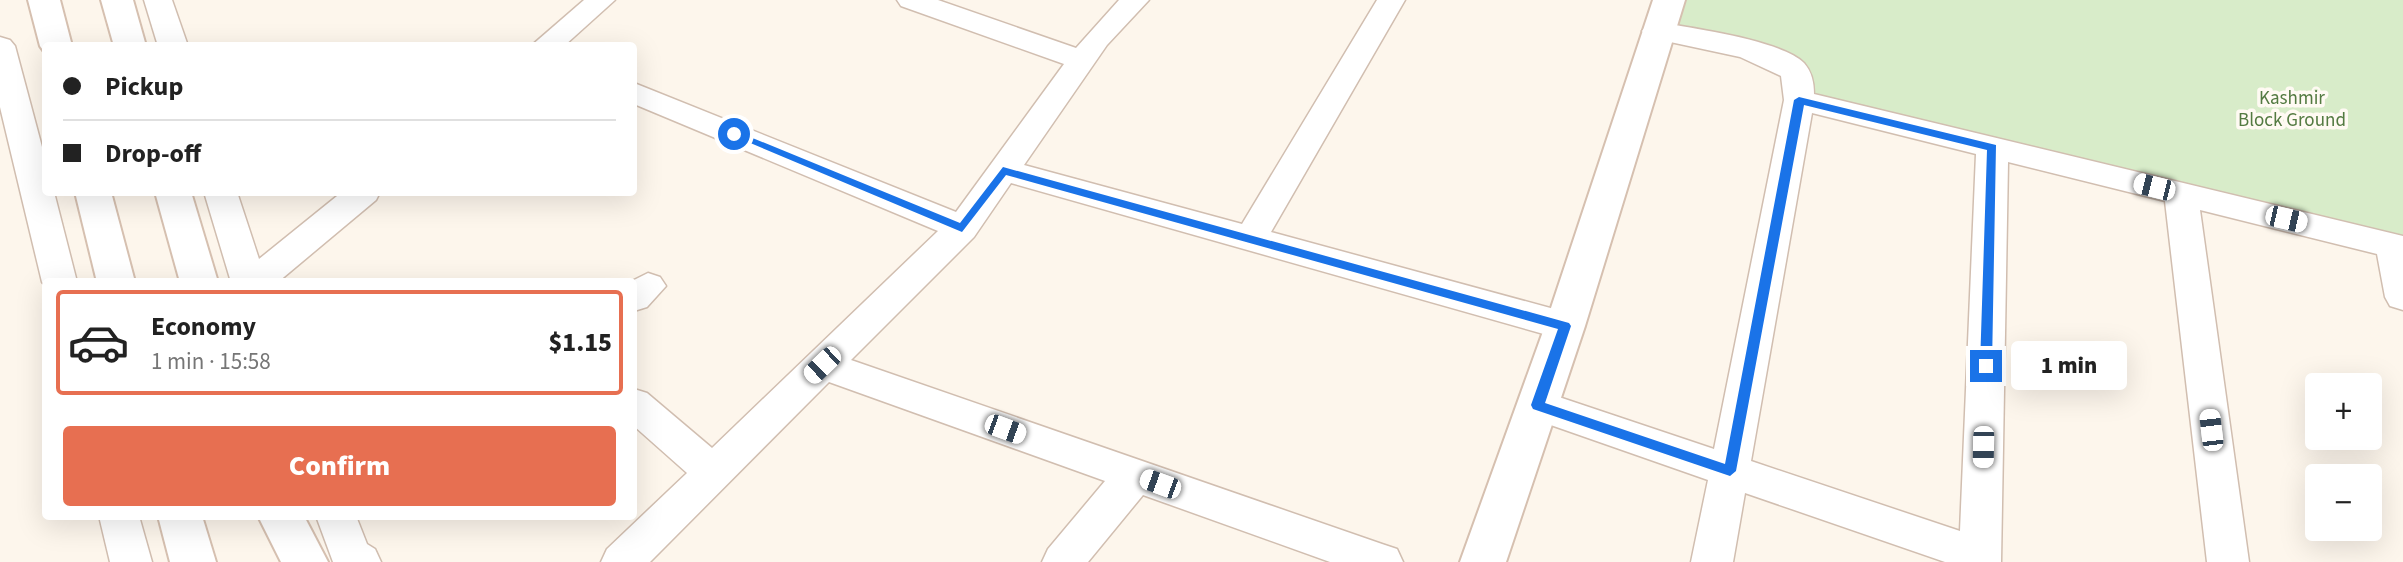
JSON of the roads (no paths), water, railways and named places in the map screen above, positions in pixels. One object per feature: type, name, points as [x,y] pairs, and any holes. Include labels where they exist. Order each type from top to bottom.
[{"type":"street","points":[[44,0],[56,42]]},
{"type":"street","points":[[158,0],[172,42]]},
{"type":"street","points":[[550,42],[601,0]]},
{"type":"street","points":[[911,0],[1082,60]]},
{"type":"street","points":[[622,562],[962,228],[1097,38],[1135,0]]},
{"type":"street","points":[[1250,239],[1391,0]]},
{"type":"street","points":[[124,2],[129,42]]},
{"type":"street","points":[[1483,562],[1565,326],[1663,15],[1765,55],[1792,69],[1798,80],[1799,100],[1712,562]]},
{"type":"street","points":[[0,46],[59,278]]},
{"type":"street","points":[[637,94],[962,228]]},
{"type":"street","points":[[1799,100],[2397,246],[2403,298]]},
{"type":"street","points":[[1538,405],[1980,559],[1992,148]]},
{"type":"street","points":[[1003,170],[1565,326]]},
{"type":"street","points":[[2181,194],[2228,562]]},
{"type":"street","points":[[94,196],[115,278]]},
{"type":"street","points":[[174,196],[198,278]]},
{"type":"street","points":[[221,196],[248,278]]},
{"type":"street","points":[[259,278],[359,196]]},
{"type":"street","points":[[822,365],[1382,562]]},
{"type":"street","points":[[637,407],[713,472]]},
{"type":"street","points":[[1063,562],[1135,475]]},
{"type":"street","points":[[120,520],[131,562]]},
{"type":"street","points":[[181,520],[193,562]]},
{"type":"street","points":[[282,520],[305,562]]},
{"type":"street","points":[[338,520],[351,556],[360,562]]},
{"type":"park label","name":"Kashmir Block Ground","points":[[2292,109]]}]
